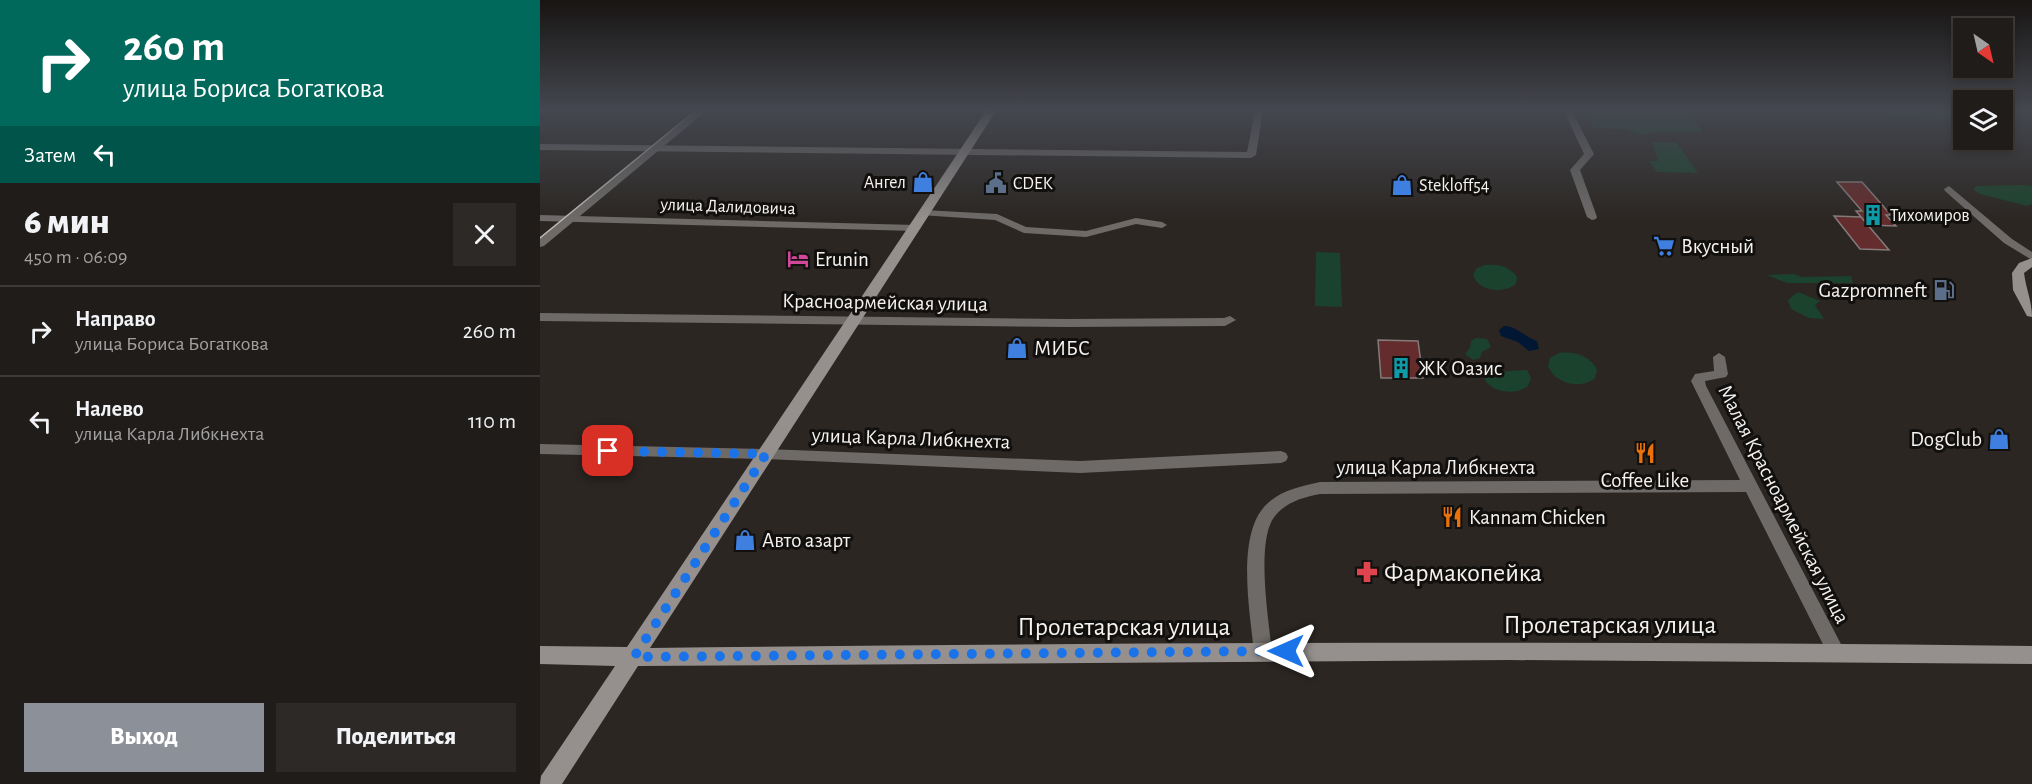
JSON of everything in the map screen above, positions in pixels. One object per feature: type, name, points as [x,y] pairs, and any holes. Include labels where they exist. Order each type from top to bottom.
[{"type":"main road","points":[[549,784],[968,148]]},
{"type":"main road","points":[[2032,260],[2018,273],[2020,290],[2032,314]]},
{"type":"main road","name":"Пролетарская улица","points":[[540,655],[634,657],[1263,651],[2032,654]]},
{"type":"street","points":[[608,148],[1251,155],[1252,148]]},
{"type":"street","points":[[540,243],[656,148]]},
{"type":"street","points":[[1586,148],[1589,154],[1575,170],[1592,217]]},
{"type":"street","points":[[1949,189],[2032,260]]},
{"type":"street","points":[[924,213],[997,217],[1024,230],[1086,234],[1136,221],[1162,225]]},
{"type":"street","name":"улица Далидовича","points":[[540,218],[916,228]]},
{"type":"street","name":"Красноармейская улица","points":[[540,317],[1090,323],[1225,322],[1230,320]]},
{"type":"street","name":"Малая Красноармейская улица","points":[[1719,357],[1721,374],[1703,375],[1698,381],[1836,652]]},
{"type":"street","name":"улица Карла Либкнехта","points":[[540,449],[766,454],[1080,466],[1281,457]]},
{"type":"street","name":"улица Карла Либкнехта","points":[[1263,651],[1256,559],[1265,519],[1278,504],[1296,493],[1320,488],[1751,486]]},
{"type":"green space","points":[[1654,148],[1680,148],[1698,173],[1657,172],[1649,161],[1658,161]]},
{"type":"green space","points":[[1977,186],[2032,186],[2032,204],[2027,206],[1980,194],[1973,189]]},
{"type":"green space","points":[[1316,252],[1340,253],[1342,307],[1315,306]]},
{"type":"green space","points":[[1485,265],[1499,265],[1507,268],[1517,277],[1516,284],[1498,290],[1491,290],[1480,285],[1473,274],[1477,268]]},
{"type":"green space","points":[[1794,274],[1802,277],[1851,276],[1853,283],[1787,283],[1767,275]]},
{"type":"green space","points":[[1798,292],[1820,301],[1815,305],[1824,319],[1809,318],[1791,309],[1788,300]]},
{"type":"green space","points":[[1476,338],[1487,339],[1491,347],[1482,352],[1480,358],[1473,360],[1465,354],[1470,348],[1471,341]]},
{"type":"green space","points":[[1559,353],[1576,354],[1586,358],[1597,370],[1595,378],[1583,384],[1576,384],[1556,377],[1548,366],[1550,358]]},
{"type":"green space","points":[[1527,370],[1531,378],[1528,386],[1508,392],[1488,384],[1482,371],[1494,372]]},
{"type":"water","points":[[1504,326],[1513,328],[1537,341],[1539,349],[1529,351],[1518,342],[1501,336],[1499,330]]},
{"type":"building","points":[[1837,182],[1862,182],[1891,215],[1886,215],[1896,226],[1868,225],[1856,211],[1862,211]]},
{"type":"building","points":[[1834,216],[1861,217],[1889,250],[1860,249]]},
{"type":"building","name":"ЖК Оазис","points":[[1378,340],[1418,341],[1423,378],[1381,378]]},
{"type":"tram line","points":[[540,238],[650,148]]},
{"type":"place","name":"Ангел","points":[[923,182]]},
{"type":"place","name":"CDEK","points":[[996,183]]},
{"type":"place","name":"Stekloff54","points":[[1402,185]]},
{"type":"place","name":"Тихомиров","points":[[1873,215]]},
{"type":"place","name":"Вкусный","points":[[1664,246]]},
{"type":"place","name":"Erunin","points":[[798,259]]},
{"type":"place","name":"Gazpromneft","points":[[1944,290]]},
{"type":"place","name":"МИБС","points":[[1017,348]]},
{"type":"place","name":"ЖК Оазис","points":[[1401,368]]},
{"type":"place","name":"DogClub","points":[[1999,439]]},
{"type":"place","name":"Coffee Like","points":[[1645,453]]},
{"type":"place","name":"Kannam Chicken","points":[[1452,517]]},
{"type":"place","name":"Авто азарт","points":[[745,540]]},
{"type":"place","name":"Фармакопейка","points":[[1367,572]]},
{"type":"route","points":[[608,451],[766,454],[634,657],[1286,651]]}]
